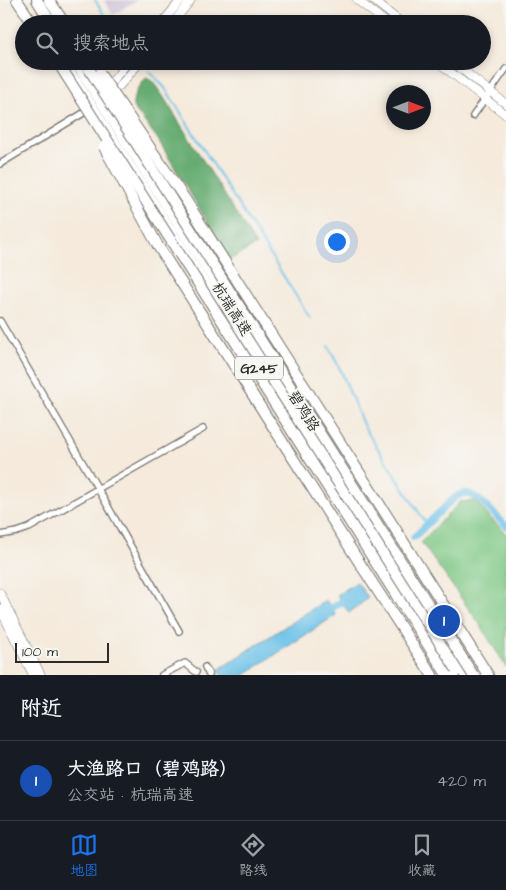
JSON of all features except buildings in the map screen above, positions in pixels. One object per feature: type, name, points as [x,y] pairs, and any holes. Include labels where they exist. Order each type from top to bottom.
[{"type":"highway","points":[[17,0],[27,15]]},
{"type":"highway","points":[[24,0],[34,15]]},
{"type":"highway","points":[[37,0],[46,15]]},
{"type":"highway","points":[[45,0],[54,15]]},
{"type":"highway","points":[[49,0],[59,15]]},
{"type":"highway","points":[[61,70],[158,246],[432,675]]},
{"type":"highway","name":"杭瑞高速","points":[[62,70],[446,675]]},
{"type":"highway","name":"碧鸡路","points":[[71,70],[96,100],[465,675]]},
{"type":"highway","name":"碧鸡路","points":[[81,70],[96,100],[454,675]]},
{"type":"highway","name":"杭瑞高速","points":[[90,70],[473,675]]},
{"type":"highway","points":[[97,70],[186,199],[488,675]]},
{"type":"street","points":[[168,15],[180,0]]},
{"type":"street","points":[[179,15],[191,0]]},
{"type":"street","points":[[357,0],[376,15]]},
{"type":"street","points":[[373,0],[392,15]]},
{"type":"street","points":[[473,116],[506,69]]},
{"type":"street","points":[[96,100],[123,70]]},
{"type":"street","points":[[0,164],[96,100],[116,90],[133,70]]},
{"type":"street","points":[[448,70],[506,116]]},
{"type":"street","points":[[462,70],[506,104]]},
{"type":"street","points":[[0,321],[179,631]]},
{"type":"street","points":[[0,535],[29,528],[203,429]]},
{"type":"street","points":[[0,593],[41,675]]},
{"type":"street","points":[[0,608],[33,675]]},
{"type":"street","points":[[162,675],[185,663],[196,672]]},
{"type":"street","points":[[205,667],[209,675]]},
{"type":"shaded area","points":[[104,0],[137,0],[113,15]]},
{"type":"green space","points":[[146,78],[152,81],[161,93],[256,245],[230,260],[157,138],[133,107],[135,95]]},
{"type":"green space","points":[[475,501],[506,534],[506,667],[479,623],[421,542],[460,502]]},
{"type":"water","points":[[357,582],[368,598],[349,613],[337,595]]},
{"type":"water","points":[[326,600],[336,615],[244,675],[221,675],[218,670]]},
{"type":"waterway","points":[[95,0],[104,15]]},
{"type":"waterway","points":[[149,71],[165,88],[310,318]]},
{"type":"waterway","points":[[328,346],[341,371],[364,427],[427,525]]},
{"type":"waterway","points":[[414,537],[454,498],[465,493],[478,499],[506,526]]},
{"type":"waterway","points":[[324,613],[349,597]]},
{"type":"place","name":"大渔路口（碧鸡路）","points":[[444,621]]}]
